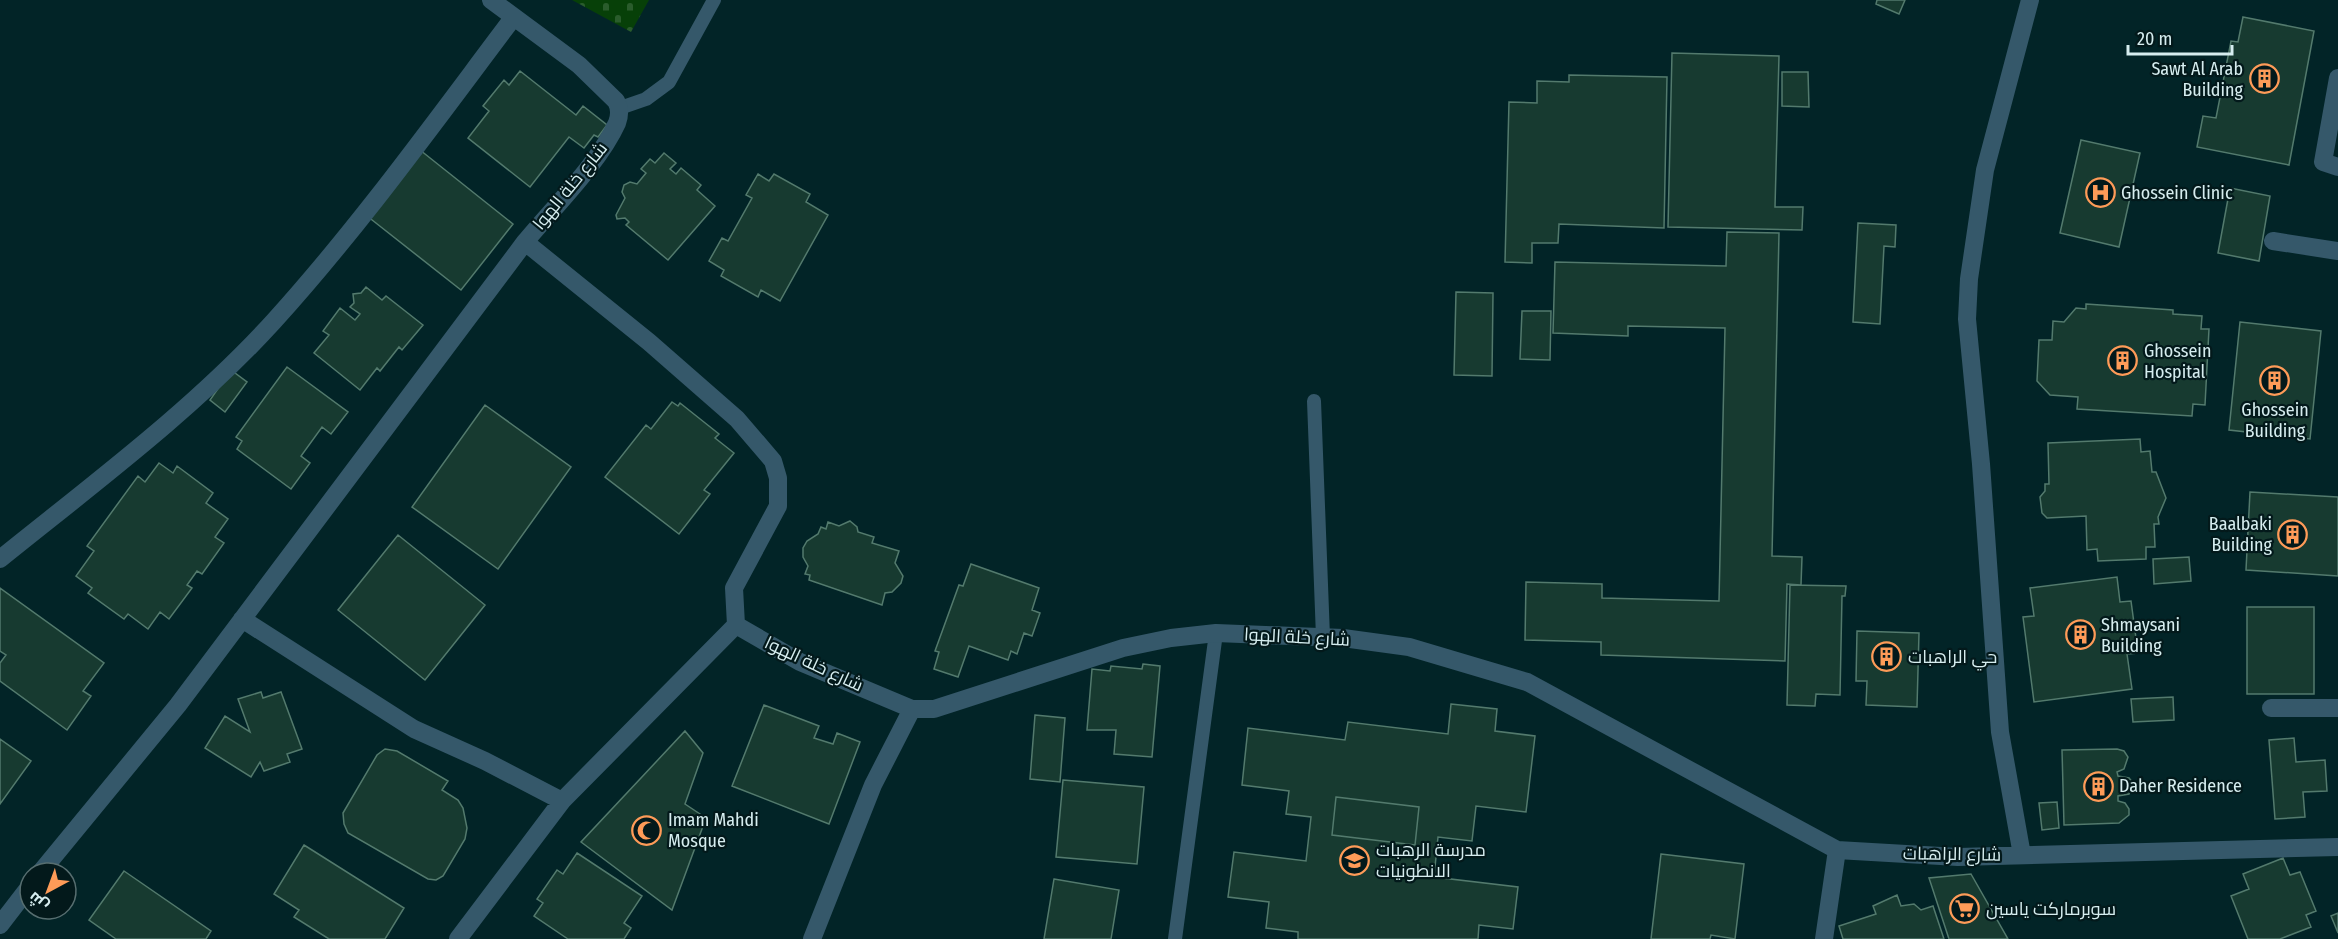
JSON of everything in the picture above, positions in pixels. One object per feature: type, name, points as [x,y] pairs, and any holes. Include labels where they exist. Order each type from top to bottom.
[{"type":"street","points":[[491,0],[591,75],[609,91],[620,108]]},
{"type":"street","points":[[2022,855],[2000,732],[1981,464],[1967,319],[1969,279],[1985,170],[2030,0]]},
{"type":"street","points":[[0,559],[131,454],[273,322],[363,213],[513,18]]},
{"type":"street","points":[[2338,78],[2323,162],[2338,167]]},
{"type":"street","name":"شارع خلة الهوا","points":[[620,108],[618,121],[595,159],[525,242],[649,342],[737,419],[773,461],[778,478],[778,506],[735,588],[736,625],[800,662],[912,709],[934,710],[1124,648],[1171,638],[1216,633],[1323,637],[1409,647],[1527,682],[1599,721]]},
{"type":"street","points":[[2272,241],[2338,251]]},
{"type":"street","points":[[50,861],[138,757],[525,242]]},
{"type":"street","points":[[242,619],[414,729],[485,761],[562,801]]},
{"type":"street","points":[[458,939],[562,801],[736,625]]},
{"type":"street","points":[[2271,708],[2338,708]]},
{"type":"street","points":[[812,939],[873,785],[912,709]]},
{"type":"street","name":"شارع الراهبات","points":[[1599,721],[1837,850],[1958,857],[2338,847]]},
{"type":"street","points":[[1824,939],[1837,850]]},
{"type":"street","points":[[0,925],[18,902]]},
{"type":"lane","points":[[620,108],[646,99],[669,82],[714,0]]},
{"type":"lane","points":[[1314,401],[1323,637]]},
{"type":"lane","points":[[1175,939],[1216,633]]},
{"type":"green space","points":[[572,0],[649,0],[631,32]]},
{"type":"building","points":[[1877,0],[1905,0],[1899,14],[1876,4]]},
{"type":"building","name":"Sawt Al Arab Building","points":[[2243,17],[2314,31],[2289,165],[2197,147],[2203,116],[2216,118],[2231,41],[2238,42]]},
{"type":"building","points":[[1672,53],[1779,56],[1775,207],[1803,207],[1802,230],[1668,227]]},
{"type":"building","points":[[520,71],[576,115],[583,106],[607,125],[598,137],[594,135],[584,148],[569,137],[530,187],[468,138],[489,111],[483,106],[504,80],[509,85]]},
{"type":"building","points":[[1782,72],[1808,72],[1809,107],[1782,106]]},
{"type":"building","points":[[1569,75],[1667,77],[1664,228],[1559,224],[1558,243],[1532,243],[1532,263],[1505,262],[1509,102],[1537,103],[1537,81],[1569,82]]},
{"type":"building","name":"Ghossein Clinic","points":[[2081,140],[2140,153],[2119,247],[2060,233]]},
{"type":"building","points":[[420,150],[513,224],[461,290],[367,216]]},
{"type":"building","points":[[664,153],[676,163],[670,169],[676,174],[681,168],[701,185],[697,190],[715,206],[668,260],[626,225],[629,222],[625,218],[617,219],[616,215],[625,198],[622,192],[624,185],[630,182],[637,184],[646,173],[641,169],[650,159],[655,163]]},
{"type":"building","points":[[758,174],[769,181],[774,174],[810,194],[806,202],[828,215],[780,301],[761,290],[758,297],[721,276],[724,270],[709,261],[722,238],[728,241],[752,198],[746,195]]},
{"type":"building","points":[[2230,188],[2270,196],[2259,261],[2218,253]]},
{"type":"building","points":[[1858,223],[1896,225],[1895,247],[1884,246],[1880,324],[1853,322]]},
{"type":"building","points":[[1727,232],[1779,233],[1772,556],[1802,557],[1801,585],[1787,584],[1785,661],[1601,655],[1601,642],[1525,640],[1526,582],[1602,584],[1602,598],[1719,601],[1725,328],[1628,326],[1628,336],[1553,333],[1555,262],[1726,266]]},
{"type":"building","points":[[366,287],[382,300],[386,296],[423,325],[402,350],[399,347],[380,371],[377,368],[360,390],[314,353],[329,335],[323,331],[340,308],[355,320],[360,314],[350,307],[354,303],[353,294],[361,293]]},
{"type":"building","points":[[1456,292],[1493,293],[1492,376],[1454,375]]},
{"type":"building","name":"Ghossein Hospital","points":[[2086,304],[2173,310],[2173,314],[2202,316],[2201,329],[2209,329],[2205,405],[2193,404],[2192,416],[2077,409],[2078,397],[2050,395],[2037,381],[2039,340],[2052,340],[2053,321],[2064,322],[2076,308],[2086,309]]},
{"type":"building","points":[[1522,311],[1551,311],[1550,360],[1520,359]]},
{"type":"building","name":"Ghossein Building","points":[[2240,322],[2321,331],[2310,439],[2229,430]]},
{"type":"building","points":[[287,367],[348,412],[331,434],[322,427],[301,456],[310,463],[291,489],[237,449],[242,441],[236,437]]},
{"type":"building","points":[[231,370],[247,382],[225,412],[210,400]]},
{"type":"building","points":[[672,402],[678,406],[680,403],[719,434],[715,438],[734,453],[704,490],[710,494],[679,534],[605,477],[646,425],[651,429]]},
{"type":"building","points":[[485,405],[571,467],[498,569],[412,507]]},
{"type":"building","points":[[2140,439],[2141,452],[2150,451],[2152,472],[2156,472],[2166,498],[2158,517],[2159,524],[2154,524],[2155,547],[2146,547],[2146,559],[2098,561],[2097,549],[2087,550],[2086,516],[2047,518],[2042,513],[2040,497],[2045,491],[2045,484],[2049,484],[2048,443]]},
{"type":"building","points":[[159,463],[173,473],[177,466],[213,493],[206,503],[228,519],[215,537],[224,543],[202,574],[197,571],[187,585],[192,588],[169,619],[160,612],[148,629],[128,614],[124,619],[88,593],[92,588],[76,576],[94,551],[87,546],[138,476],[145,482]]},
{"type":"building","name":"Baalbaki Building","points":[[2250,492],[2338,497],[2338,576],[2246,570]]},
{"type":"building","points":[[850,521],[857,527],[858,532],[874,537],[872,543],[899,551],[895,563],[903,576],[901,583],[892,592],[885,593],[882,605],[809,580],[810,575],[805,574],[808,566],[803,557],[803,548],[807,541],[818,534],[821,527],[826,529],[828,522],[839,526]]},
{"type":"building","points":[[398,535],[485,605],[425,680],[338,610]]},
{"type":"building","points":[[2189,557],[2191,581],[2154,584],[2153,559]]},
{"type":"building","points":[[971,564],[1039,588],[1032,610],[1040,613],[1032,636],[1024,633],[1017,654],[1011,651],[1008,660],[969,646],[958,677],[934,669],[939,652],[935,651],[959,585],[963,586]]},
{"type":"building","name":"Shmaysani Building","points":[[2117,577],[2120,602],[2131,601],[2138,653],[2127,654],[2132,689],[2034,702],[2023,617],[2034,616],[2030,588]]},
{"type":"building","points":[[1790,585],[1846,586],[1845,596],[1842,596],[1840,695],[1816,694],[1815,706],[1787,705]]},
{"type":"building","points":[[0,588],[104,663],[83,691],[91,696],[67,730],[0,681],[0,663],[6,655],[0,651]]},
{"type":"building","points":[[2247,607],[2314,607],[2314,694],[2247,694]]},
{"type":"building","name":"حي الراهبات","points":[[1857,631],[1919,633],[1917,707],[1866,705],[1867,681],[1856,681]]},
{"type":"building","points":[[1143,664],[1160,666],[1152,757],[1114,754],[1116,730],[1087,730],[1092,669],[1110,671],[1111,666],[1142,669]]},
{"type":"building","points":[[261,692],[263,698],[281,692],[302,749],[287,754],[290,762],[264,771],[260,762],[251,777],[205,748],[225,716],[250,732],[238,699]]},
{"type":"building","points":[[2173,697],[2174,720],[2133,722],[2131,699]]},
{"type":"building","points":[[1451,704],[1497,709],[1495,731],[1535,736],[1526,812],[1476,806],[1472,841],[1438,837],[1434,877],[1518,887],[1513,929],[1479,925],[1478,939],[1298,939],[1298,932],[1266,928],[1269,902],[1228,897],[1234,852],[1306,861],[1311,817],[1286,814],[1289,791],[1242,785],[1248,728],[1345,740],[1348,722],[1448,734]],"holes":[[[1336,797],[1419,807],[1415,845],[1332,835]]]},
{"type":"building","points":[[764,705],[819,726],[814,738],[833,744],[837,733],[860,742],[829,824],[732,786]]},
{"type":"building","points":[[1035,715],[1065,718],[1060,782],[1030,779]]},
{"type":"building","name":"Imam Mahdi Mosque","points":[[685,731],[703,753],[685,804],[706,818],[672,910],[581,842]]},
{"type":"building","points":[[2294,738],[2296,762],[2325,760],[2327,791],[2303,792],[2305,817],[2275,819],[2269,740]]},
{"type":"building","points":[[0,739],[31,761],[0,804]]},
{"type":"building","points":[[385,749],[397,751],[448,781],[442,790],[458,800],[463,808],[467,828],[465,839],[443,876],[436,880],[428,879],[348,833],[344,824],[343,813],[377,755]]},
{"type":"building","name":"Daher Residence","points":[[2117,749],[2124,751],[2128,757],[2124,769],[2117,772],[2118,776],[2129,778],[2133,783],[2129,794],[2118,796],[2118,801],[2125,803],[2129,809],[2129,815],[2119,823],[2064,825],[2062,750]]},
{"type":"building","points":[[1063,780],[1144,787],[1137,864],[1056,857]]},
{"type":"building","points":[[1336,797],[1419,807],[1415,845],[1332,835]]},
{"type":"building","points":[[2057,802],[2059,828],[2042,830],[2039,803]]},
{"type":"building","points":[[304,845],[404,908],[385,939],[329,939],[294,917],[299,910],[274,894]]},
{"type":"building","points":[[577,853],[642,896],[624,923],[631,928],[624,939],[568,939],[534,916],[543,903],[537,899],[557,870],[563,874]]},
{"type":"building","points":[[1661,854],[1744,864],[1735,939],[1711,935],[1710,939],[1651,939]]},
{"type":"building","points":[[2283,858],[2290,875],[2300,872],[2316,911],[2306,915],[2311,927],[2280,939],[2248,939],[2231,896],[2249,889],[2243,874]]},
{"type":"building","points":[[124,871],[211,931],[206,939],[116,939],[89,920]]},
{"type":"building","name":"سوبرماركت ياسين","points":[[1971,874],[2008,939],[1949,939],[1929,878]]},
{"type":"building","points":[[1054,879],[1119,890],[1111,939],[1044,939]]},
{"type":"building","points":[[1897,895],[1901,906],[1914,904],[1921,910],[1933,906],[1944,939],[1843,939],[1839,926],[1876,914],[1873,906]]},
{"type":"building","points":[[2338,913],[2338,933],[2331,916]]},
{"type":"place","name":"Sawt Al Arab Building","points":[[2264,79]]},
{"type":"place","name":"Ghossein Clinic","points":[[2100,193]]},
{"type":"place","name":"Ghossein Hospital","points":[[2123,361]]},
{"type":"place","name":"Ghossein Building","points":[[2275,381]]},
{"type":"place","name":"Baalbaki Building","points":[[2293,534]]},
{"type":"place","name":"Shmaysani Building","points":[[2080,635]]},
{"type":"place","name":"حي الراهبات","points":[[1887,657]]},
{"type":"place","name":"Daher Residence","points":[[2098,786]]},
{"type":"place","name":"Imam Mahdi Mosque","points":[[647,830]]},
{"type":"place","name":"مدرسة الرهبات الانطونيات","points":[[1355,860]]},
{"type":"place","name":"سوبرماركت ياسين","points":[[1965,909]]}]
